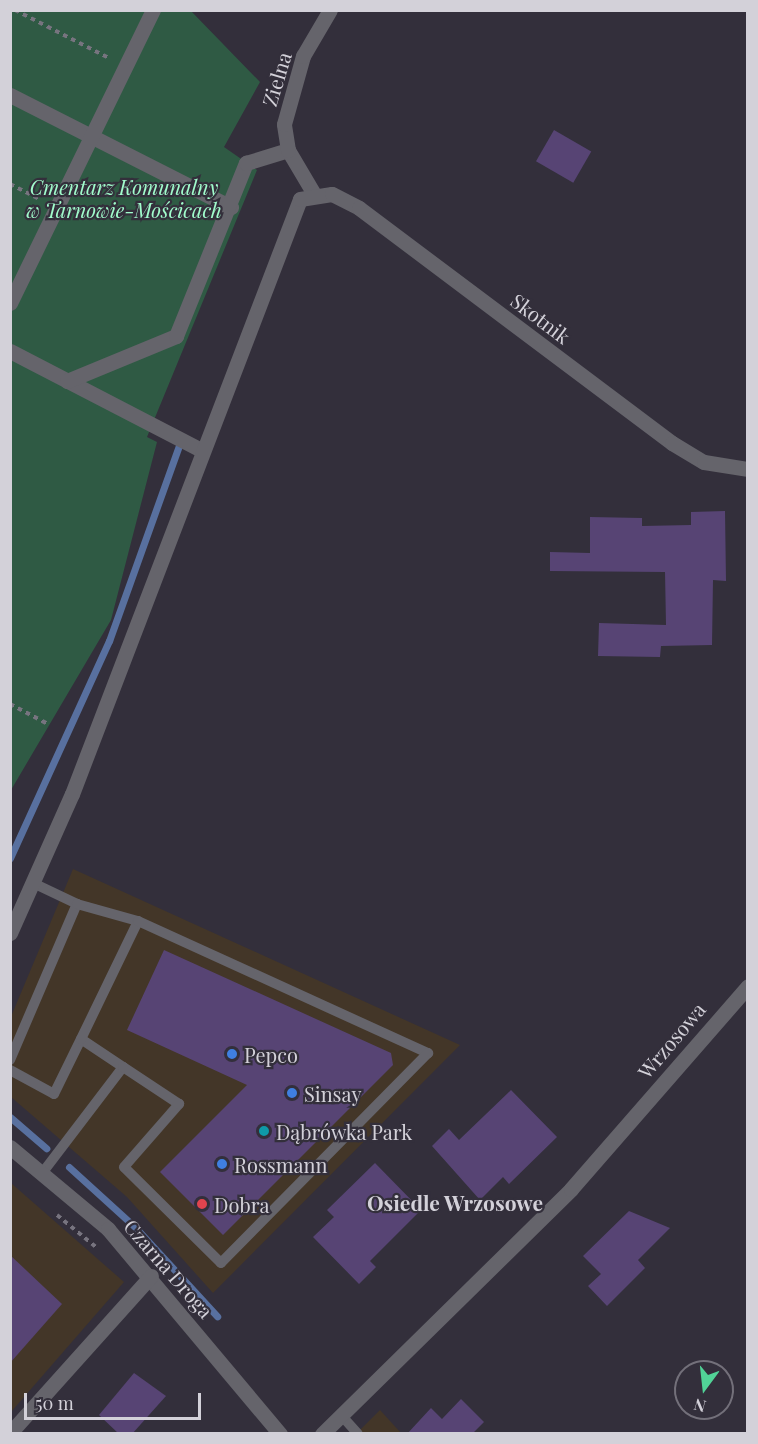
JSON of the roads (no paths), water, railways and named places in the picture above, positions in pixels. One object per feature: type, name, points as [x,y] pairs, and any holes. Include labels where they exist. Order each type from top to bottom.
[{"type":"street","points":[[10,303],[153,10]]},
{"type":"street","name":"Zielna","points":[[314,194],[288,150],[284,124],[303,56],[330,10]]},
{"type":"street","points":[[10,95],[231,207]]},
{"type":"street","points":[[67,381],[176,336],[231,207],[246,163],[288,150]]},
{"type":"street","points":[[10,933],[33,883],[300,199],[314,194]]},
{"type":"street","name":"Skotnik","points":[[314,194],[332,194],[359,208],[672,443],[704,462],[747,470]]},
{"type":"street","points":[[10,351],[201,450]]},
{"type":"street","name":"Wrzosowa","points":[[322,1434],[570,1189],[747,986]]},
{"type":"street","name":"Czarna Droga","points":[[10,1147],[43,1172],[108,1229],[151,1276],[280,1434]]},
{"type":"street","points":[[10,1433],[151,1276]]},
{"type":"lane","points":[[33,883],[77,904],[138,921],[428,1053],[221,1263],[124,1167],[179,1104],[81,1039]]},
{"type":"lane","points":[[10,1060],[77,904]]},
{"type":"lane","points":[[10,1070],[54,1094],[138,921]]},
{"type":"lane","points":[[43,1172],[123,1067]]},
{"type":"lane","points":[[341,1415],[358,1434]]},
{"type":"waterway","points":[[10,858],[109,641],[181,440]]},
{"type":"waterway","points":[[10,1117],[46,1148]]},
{"type":"waterway","points":[[69,1167],[136,1228],[217,1316]]},
{"type":"place","name":"Pepco","points":[[232,1054]]},
{"type":"place","name":"Sinsay","points":[[292,1093]]},
{"type":"place","name":"Dąbrówka Park","points":[[264,1131]]},
{"type":"place","name":"Rossmann","points":[[222,1164]]},
{"type":"place","name":"Dobra","points":[[202,1204]]},
{"type":"district","name":"Osiedle Wrzosowe","points":[[455,1202]]},
{"type":"park label","name":"Cmentarz Komunalny w Tarnowie-Mościcach","points":[[124,198]]}]
